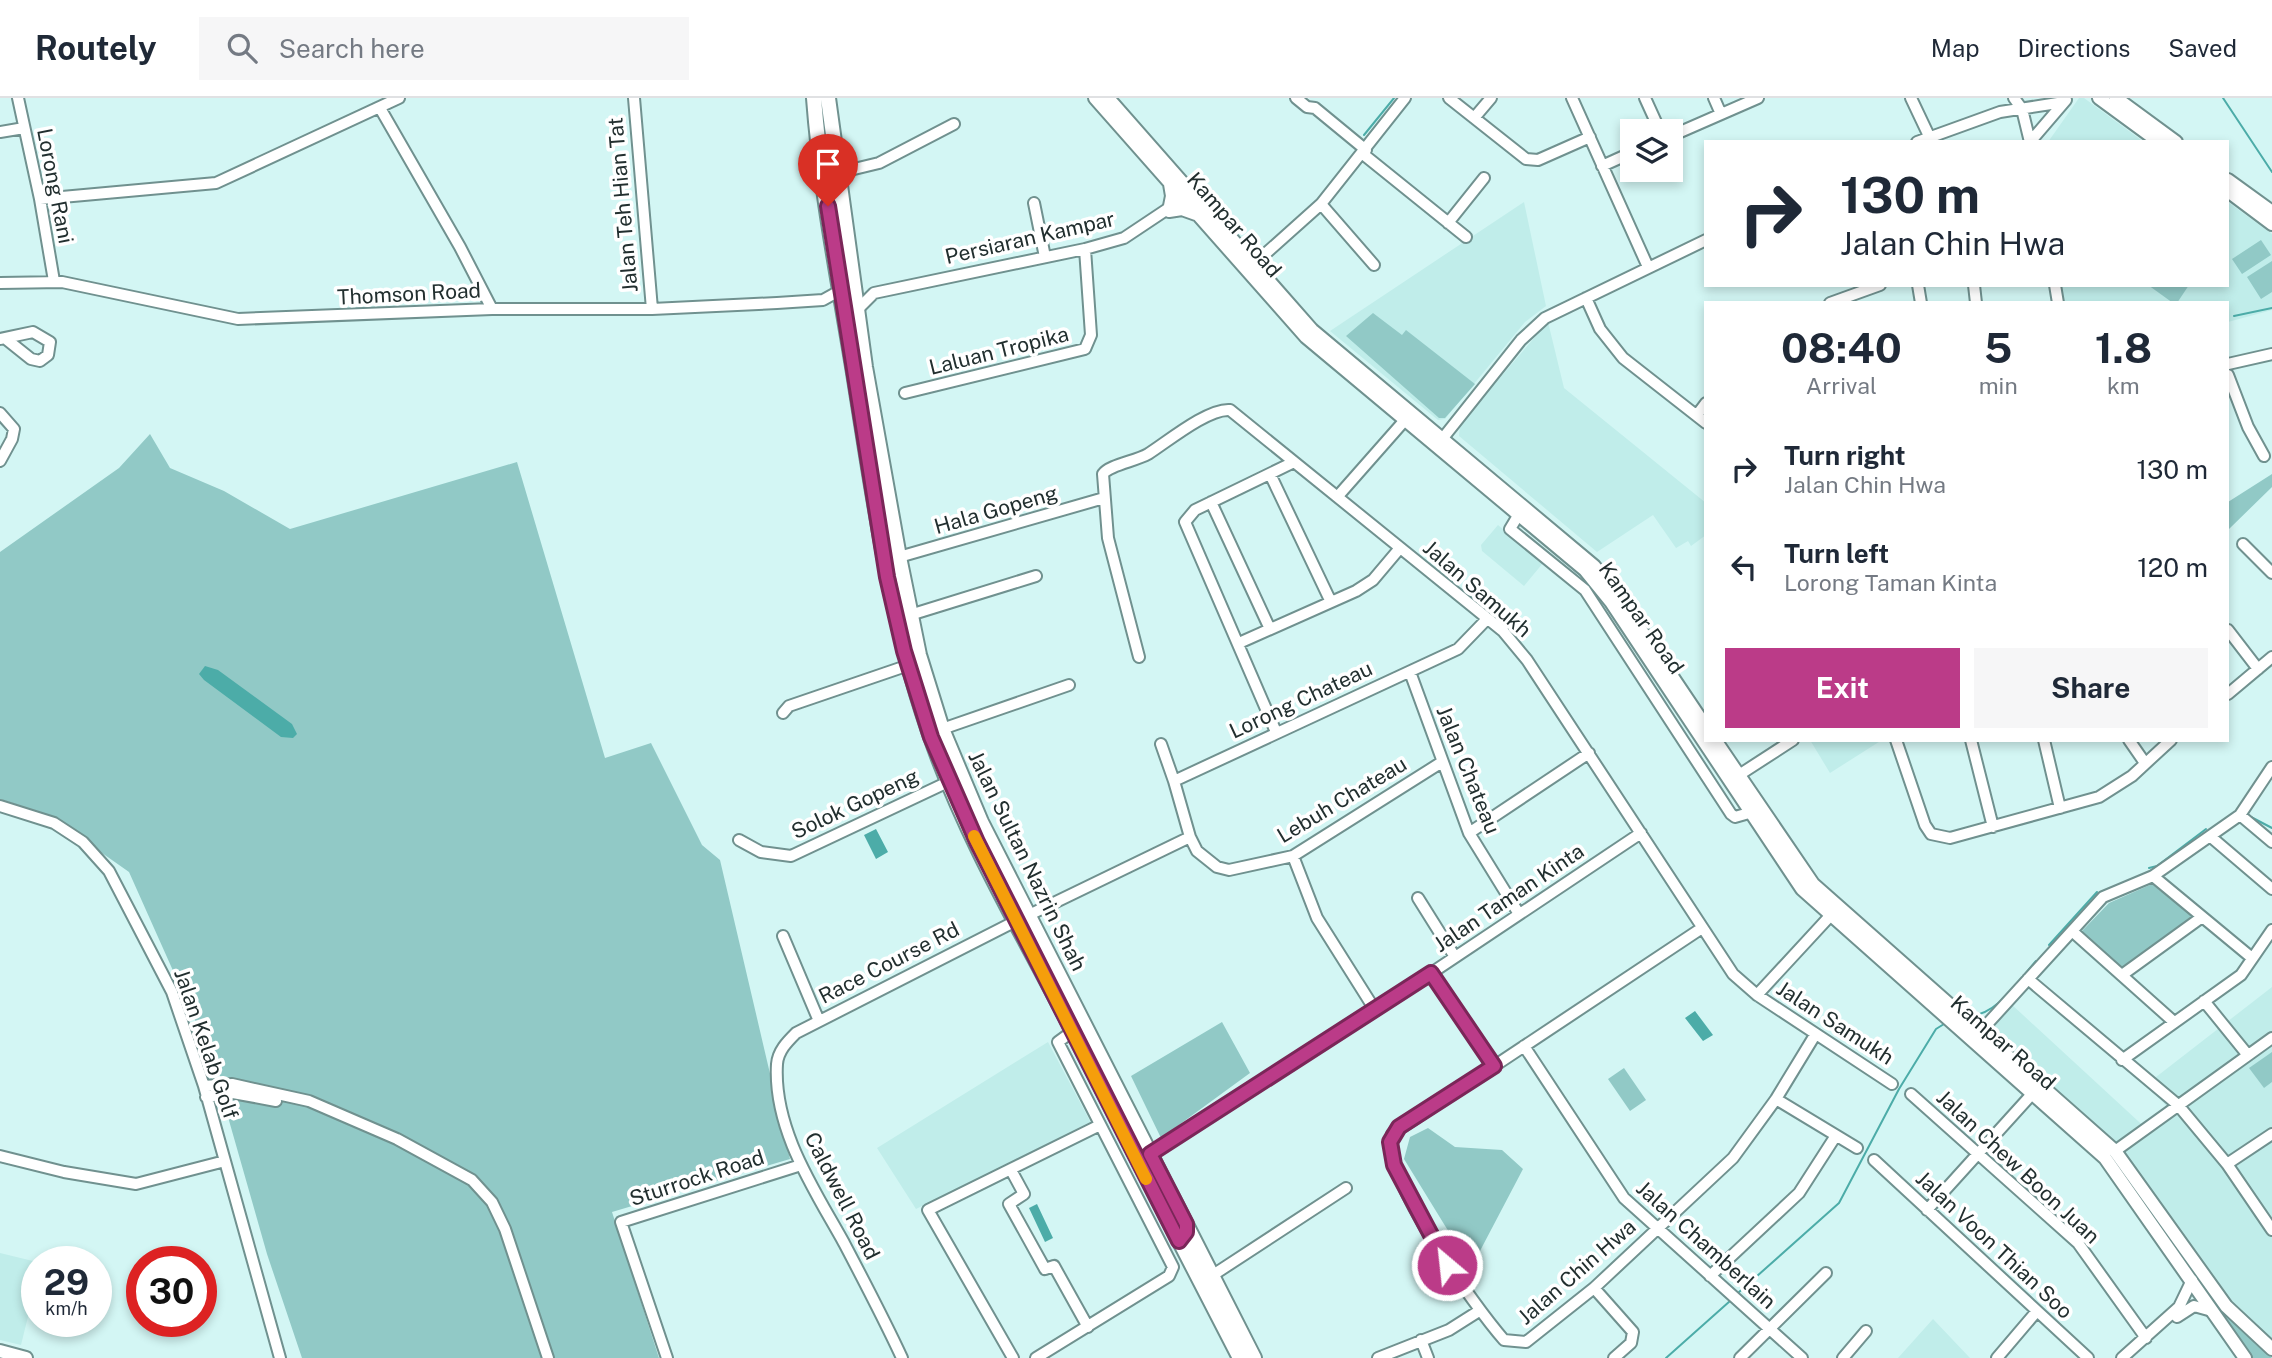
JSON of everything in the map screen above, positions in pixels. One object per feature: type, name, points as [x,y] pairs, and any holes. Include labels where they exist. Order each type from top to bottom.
[{"type":"highway","name":"Jalan Sultan Nazrin Shah","points":[[813,98],[887,577],[909,665],[948,782],[1150,1154],[1254,1358]]},
{"type":"highway","name":"Jalan Sultan Nazrin Shah","points":[[828,98],[856,281],[865,367],[909,615],[942,729],[1073,1031],[1144,1175],[1240,1358]]},
{"type":"highway","points":[[1150,1154],[1146,1156],[1144,1163],[1165,1203],[1167,1217]]},
{"type":"highway","points":[[1179,1241],[1186,1232],[1186,1224]]},
{"type":"main road","name":"Kampar Road","points":[[1095,98],[1175,180],[1184,198],[1202,211],[1255,263],[1312,330],[1594,566],[1618,596],[1704,724]]},
{"type":"main road","name":"Kampar Road","points":[[1108,98],[1306,337],[1570,557],[1611,602],[1802,890],[2105,1158],[2245,1358]]},
{"type":"main road","points":[[2099,98],[2156,140]]},
{"type":"main road","points":[[2116,98],[2173,140]]},
{"type":"main road","points":[[1175,180],[1169,211],[1202,211]]},
{"type":"main road","points":[[2229,181],[2272,212]]},
{"type":"main road","points":[[2229,192],[2272,224]]},
{"type":"main road","points":[[1443,438],[1443,448],[1462,468]]},
{"type":"main road","name":"Kampar Road","points":[[1716,742],[1813,884],[2115,1152],[2226,1306],[2272,1349]]},
{"type":"main road","points":[[0,1351],[26,1358]]},
{"type":"street","name":"Lorong Rani","points":[[18,98],[54,281]]},
{"type":"street","points":[[40,199],[216,183],[399,98]]},
{"type":"street","name":"Jalan Teh Hian Tat","points":[[634,98],[652,309]]},
{"type":"street","points":[[1296,98],[1307,107],[1315,108],[1466,237]]},
{"type":"street","points":[[1255,263],[1321,204],[1405,98]]},
{"type":"street","points":[[1449,98],[1532,160],[1590,137]]},
{"type":"street","points":[[1474,118],[1491,98]]},
{"type":"street","points":[[1572,98],[1648,267]]},
{"type":"street","points":[[1645,98],[1655,119]]},
{"type":"street","points":[[1714,98],[1721,114]]},
{"type":"street","points":[[1683,131],[1758,98]]},
{"type":"street","points":[[1911,98],[1928,136]]},
{"type":"street","points":[[2014,98],[2022,109],[2030,140]]},
{"type":"street","points":[[1921,140],[2000,112],[2066,100]]},
{"type":"street","points":[[2032,140],[2066,100]]},
{"type":"street","points":[[380,108],[460,247],[492,309]]},
{"type":"street","points":[[840,179],[849,170],[878,163],[954,124]]},
{"type":"street","points":[[0,132],[24,128]]},
{"type":"street","points":[[1602,166],[1620,158]]},
{"type":"street","points":[[1448,223],[1485,178]]},
{"type":"street","name":"Persiaran Kampar","points":[[874,293],[1085,249],[1124,237],[1169,211],[1184,198]]},
{"type":"street","points":[[1034,204],[1045,257]]},
{"type":"street","points":[[1321,204],[1374,265]]},
{"type":"street","points":[[1443,438],[1534,327],[1558,310],[1704,241]]},
{"type":"street","name":"Laluan Tropika","points":[[905,394],[1085,349],[1091,335],[1085,249]]},
{"type":"street","name":"Thomson Road","points":[[0,283],[54,281],[238,319],[492,309],[652,309],[823,300],[841,290]]},
{"type":"street","points":[[856,281],[863,289],[874,293],[859,308]]},
{"type":"street","points":[[1836,301],[1874,287]]},
{"type":"street","points":[[1586,298],[1600,329],[1623,358],[1704,421]]},
{"type":"street","name":"Thomson Road","points":[[823,300],[844,310]]},
{"type":"street","points":[[2229,364],[2272,354]]},
{"type":"street","points":[[2229,377],[2248,427],[2264,456]]},
{"type":"street","points":[[1697,415],[1704,406]]},
{"type":"street","name":"Jalan Samukh","points":[[1104,498],[1103,474],[1108,468],[1144,456],[1222,409],[1237,415],[1517,645],[1734,974],[1757,995],[1892,1084]]},
{"type":"street","points":[[0,413],[14,429],[12,439],[0,461]]},
{"type":"street","points":[[1338,496],[1405,421]]},
{"type":"street","points":[[1276,732],[1240,643],[1186,530],[1188,515],[1294,462]]},
{"type":"street","points":[[1270,474],[1330,600]]},
{"type":"street","points":[[1104,498],[1116,574],[1139,656]]},
{"type":"street","name":"Hala Gopeng","points":[[899,557],[1104,498]]},
{"type":"street","points":[[1211,502],[1270,629]]},
{"type":"street","points":[[1519,514],[1510,529],[1585,590],[1731,814],[1735,817],[1748,811],[1737,785],[1739,775],[1790,742]]},
{"type":"street","points":[[2243,544],[2272,573]]},
{"type":"street","points":[[1240,643],[1373,580],[1400,548]]},
{"type":"street","points":[[1560,568],[1570,557]]},
{"type":"street","points":[[909,615],[1035,576]]},
{"type":"street","name":"Lorong Chateau","points":[[1174,781],[1458,649],[1487,619]]},
{"type":"street","points":[[2229,631],[2258,669]]},
{"type":"street","points":[[2229,693],[2272,657]]},
{"type":"street","points":[[783,713],[789,706],[909,665]]},
{"type":"street","name":"Jalan Chateau","points":[[1410,672],[1469,832],[1519,914]]},
{"type":"street","points":[[942,729],[1069,685]]},
{"type":"street","points":[[1897,742],[1925,825],[1931,834],[1950,838],[2099,797],[2116,788],[2169,742]]},
{"type":"street","points":[[1972,742],[1993,827]]},
{"type":"street","points":[[2044,742],[2060,808]]},
{"type":"street","points":[[2130,742],[2144,762]]},
{"type":"street","points":[[1161,744],[1190,837]]},
{"type":"street","points":[[1469,832],[1589,753]]},
{"type":"street","name":"Lebuh Chateau","points":[[1190,837],[1205,860],[1229,870],[1293,856],[1442,762]]},
{"type":"street","points":[[1987,1054],[1979,1043],[1979,1033],[2103,897],[2153,876],[2211,837],[2239,815],[2272,768]]},
{"type":"street","name":"Solok Gopeng","points":[[739,840],[761,852],[791,856],[948,782]]},
{"type":"street","name":"Jalan Kelab Golf","points":[[0,806],[54,823],[83,842],[110,871],[172,992],[205,1091],[282,1357]]},
{"type":"street","points":[[2239,815],[2272,842]]},
{"type":"street","name":"Jalan Taman Kinta","points":[[1150,1154],[1375,1010],[1641,833]]},
{"type":"street","name":"Race Course Rd","points":[[783,1045],[796,1033],[819,1021],[1190,837]]},
{"type":"street","points":[[2211,837],[2272,889]]},
{"type":"street","points":[[1293,856],[1317,918],[1375,1010]]},
{"type":"street","points":[[2153,876],[2252,958]]},
{"type":"street","points":[[1418,898],[1455,957]]},
{"type":"street","name":"Jalan Samukh","points":[[1757,995],[1830,916]]},
{"type":"street","points":[[2122,975],[2202,917]]},
{"type":"street","name":"Jalan Chin Hwa","points":[[1702,928],[1399,1127],[1390,1142],[1394,1165],[1447,1265],[1479,1311],[1504,1340],[1526,1342],[1594,1288],[1732,1158],[1776,1099],[1815,1035]]},
{"type":"street","points":[[2122,1060],[2241,975],[2272,930]]},
{"type":"street","points":[[2072,931],[2174,1022]]},
{"type":"street","points":[[783,936],[819,1021]]},
{"type":"street","points":[[1431,973],[1494,1066]]},
{"type":"street","points":[[2028,979],[2178,1105],[2227,1164],[2271,1227]]},
{"type":"street","points":[[2204,1001],[2247,1054]]},
{"type":"street","points":[[1036,1358],[1169,1276],[1173,1267],[1058,1042],[1073,1031]]},
{"type":"street","points":[[2115,1152],[2272,1038]]},
{"type":"street","name":"Caldwell Road","points":[[783,1045],[777,1062],[785,1127],[801,1165],[879,1308],[902,1358]]},
{"type":"street","name":"Jalan Chamberlain","points":[[1524,1046],[1624,1198],[1802,1358]]},
{"type":"street","points":[[205,1091],[233,1093],[323,1109],[397,1139],[472,1180],[484,1190],[505,1229],[548,1358]]},
{"type":"street","name":"Jalan Chew Boon Juan","points":[[1911,1094],[2078,1243],[2146,1338]]},
{"type":"street","points":[[1927,1210],[2032,1094]]},
{"type":"street","points":[[1776,1099],[1857,1148]]},
{"type":"street","points":[[1013,1358],[928,1210],[1100,1125]]},
{"type":"street","points":[[2227,1164],[2272,1134]]},
{"type":"street","points":[[1710,1276],[1791,1202],[1835,1137]]},
{"type":"street","points":[[0,1156],[64,1172],[136,1184],[225,1161]]},
{"type":"street","name":"Jalan Voon Thian Soo","points":[[1874,1160],[2088,1358]]},
{"type":"street","name":"Sturrock Road","points":[[667,1358],[621,1222],[801,1165]]},
{"type":"street","points":[[1122,1167],[1136,1167],[1144,1175]]},
{"type":"street","points":[[1011,1170],[1024,1195],[1009,1204],[1045,1269],[1054,1266],[1088,1327]]},
{"type":"street","points":[[1213,1275],[1346,1188]]},
{"type":"street","points":[[1164,1249],[1179,1241]]},
{"type":"street","points":[[1740,1358],[1826,1273]]},
{"type":"street","points":[[2122,1358],[2179,1307],[2192,1280]]},
{"type":"street","points":[[1594,1288],[1633,1332],[1630,1343],[1614,1358]]},
{"type":"street","points":[[2146,1338],[2160,1332],[2194,1306],[2203,1306],[2217,1315]]},
{"type":"street","points":[[1378,1358],[1449,1330],[1479,1311]]},
{"type":"street","points":[[1997,1358],[2037,1311]]},
{"type":"street","points":[[1843,1358],[1866,1331]]},
{"type":"street","points":[[1421,1340],[1428,1358]]},
{"type":"shaded area","points":[[2079,98],[2084,98],[2141,140],[2049,140]]},
{"type":"shaded area","points":[[1524,202],[1546,306],[1525,322],[1445,419],[1438,420],[1330,331]]},
{"type":"shaded area","points":[[2229,203],[2272,234],[2272,310],[2229,322],[2229,301],[2063,301],[2060,287],[2229,287]]},
{"type":"shaded area","points":[[2261,240],[2271,255],[2242,274],[2232,259]]},
{"type":"shaded area","points":[[2272,261],[2272,292],[2261,299],[2247,277]]},
{"type":"shaded area","points":[[2151,287],[2188,287],[2178,301],[2170,301]]},
{"type":"shaded area","points":[[1373,313],[1402,335],[1406,330],[1475,384],[1445,418],[1439,418],[1346,336]]},
{"type":"shaded area","points":[[1548,322],[1564,388],[1704,501],[1704,536],[1691,546],[1688,541],[1676,548],[1653,515],[1597,552],[1459,436],[1460,424]]},
{"type":"shaded area","points":[[150,434],[170,468],[224,491],[290,529],[517,462],[605,758],[651,743],[702,845],[720,860],[790,1159],[612,1212],[659,1358],[302,1358],[267,1254],[228,1117],[220,1076],[129,872],[48,815],[0,799],[0,552],[119,468]]},
{"type":"shaded area","points":[[2272,474],[2272,487],[2229,529],[2229,501]]},
{"type":"shaded area","points":[[1498,525],[1543,563],[1524,586],[1482,551],[1481,545]]},
{"type":"shaded area","points":[[205,666],[218,670],[292,724],[297,734],[293,738],[281,737],[204,680],[199,674]]},
{"type":"shaded area","points":[[1811,742],[1879,742],[1830,773]]},
{"type":"shaded area","points":[[876,829],[888,852],[876,859],[864,835]]},
{"type":"shaded area","points":[[2152,884],[2194,918],[2123,971],[2080,933],[2109,903]]},
{"type":"shaded area","points":[[2272,987],[2272,1339],[2223,1294],[2164,1210],[1989,1031],[2010,1003],[2151,1133],[2174,1115],[2147,1084]]},
{"type":"shaded area","points":[[1695,1011],[1713,1035],[1703,1041],[1685,1018]]},
{"type":"shaded area","points":[[1222,1022],[1250,1073],[1161,1138],[1131,1076]]},
{"type":"shaded area","points":[[1048,1042],[1091,1123],[916,1209],[877,1148]]},
{"type":"shaded area","points":[[2272,1052],[2272,1082],[2264,1088],[2249,1068]]},
{"type":"shaded area","points":[[1624,1068],[1646,1100],[1630,1111],[1608,1079]]},
{"type":"shaded area","points":[[1428,1128],[1455,1147],[1502,1150],[1523,1169],[1471,1268],[1404,1159],[1410,1137]]},
{"type":"shaded area","points":[[1037,1204],[1053,1238],[1045,1242],[1029,1208]]},
{"type":"shaded area","points":[[0,1253],[21,1258],[23,1337],[21,1345],[0,1340]]},
{"type":"shaded area","points":[[2213,1299],[2272,1358],[2250,1358]]},
{"type":"shaded area","points":[[1933,1319],[1970,1358],[1898,1358]]},
{"type":"waterway","points":[[1364,135],[1394,98]]},
{"type":"waterway","points":[[2223,98],[2272,172]]},
{"type":"waterway","points":[[2234,316],[2272,308]]},
{"type":"waterway","points":[[2251,817],[2272,828]]},
{"type":"waterway","points":[[2149,868],[2157,866],[2206,829]]},
{"type":"waterway","points":[[2049,945],[2097,892]]},
{"type":"waterway","points":[[1970,1016],[1980,1014],[1998,1003],[2036,961]]},
{"type":"waterway","points":[[1738,1293],[1839,1203],[1899,1089],[1936,1029],[1944,1024]]},
{"type":"waterway","points":[[1666,1358],[1730,1301]]},
{"type":"slow traffic","points":[[974,836],[1146,1179]]},
{"type":"route","points":[[828,206],[887,577],[904,651],[931,737],[948,782],[977,842],[1179,1241],[1184,1237],[1186,1224],[1150,1154],[1431,973],[1494,1066],[1399,1127],[1392,1134],[1390,1142],[1394,1165],[1447,1265]]}]
